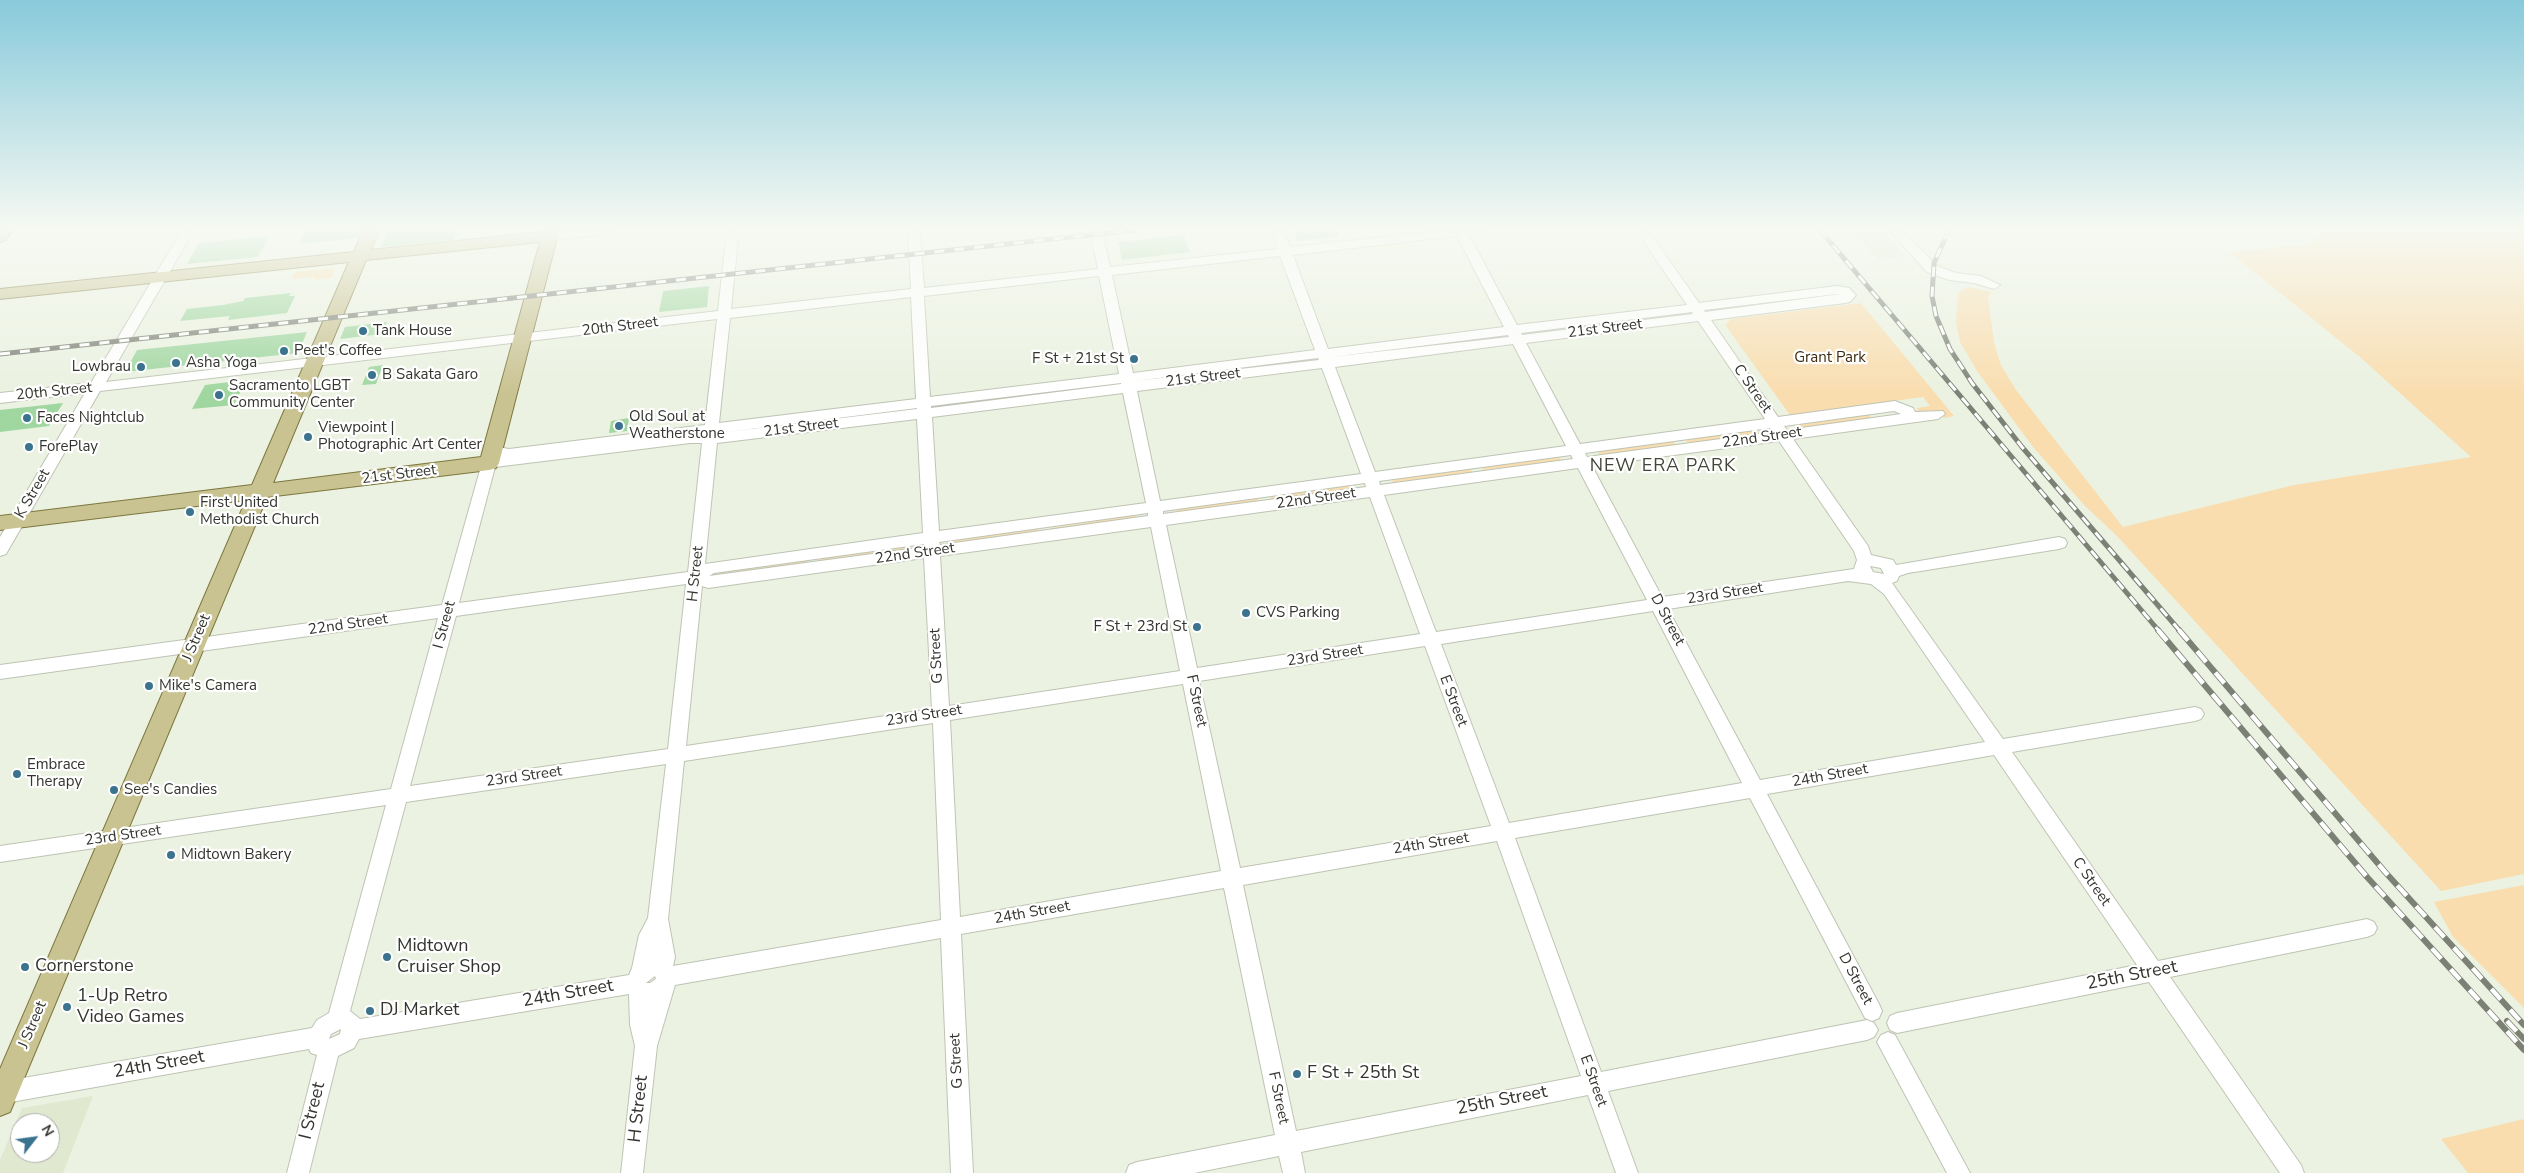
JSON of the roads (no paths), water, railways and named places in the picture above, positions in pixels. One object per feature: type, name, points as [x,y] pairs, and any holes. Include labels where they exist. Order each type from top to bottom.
[{"type":"main road","points":[[0,294],[83,285]]},
{"type":"main road","name":"J Street","points":[[1,1095],[347,285]]},
{"type":"main road","name":"I Street","points":[[490,457],[536,285]]},
{"type":"main road","name":"21st Street","points":[[9,522],[260,492],[490,457]]},
{"type":"street","name":"K Street","points":[[0,550],[9,522],[94,388],[156,285]]},
{"type":"street","name":"H Street","points":[[632,1173],[646,1046],[656,1021],[664,978],[665,956],[658,919],[727,285]]},
{"type":"street","name":"G Street","points":[[917,285],[962,1173]]},
{"type":"street","name":"20th Street","points":[[0,398],[997,285]]},
{"type":"street","name":"F Street","points":[[1108,285],[1294,1173]]},
{"type":"street","name":"E Street","points":[[1297,285],[1503,832],[1627,1173]]},
{"type":"street","name":"D Street","points":[[1489,285],[1756,789],[1870,1021]]},
{"type":"street","name":"C Street","points":[[1679,285],[2293,1173]]},
{"type":"street","name":"21st Street","points":[[490,457],[690,438],[711,438],[923,407],[1786,301]]},
{"type":"street","name":"22nd Street","points":[[1779,429],[1895,406],[1902,407],[1910,413],[1909,417],[1904,419]]},
{"type":"street","name":"22nd Street","points":[[0,672],[695,577],[710,568],[930,545],[1779,429],[1904,419],[1938,414]]},
{"type":"street","name":"I Street","points":[[345,1025],[400,795],[490,457]]},
{"type":"street","name":"23rd Street","points":[[0,854],[676,755],[940,713],[2059,543]]},
{"type":"street","name":"24th Street","points":[[345,1025],[639,982],[653,993],[664,978],[1232,878],[2195,714]]},
{"type":"street","name":"H Street","points":[[646,1046],[641,1025],[639,982],[649,935],[658,919]]},
{"type":"street","name":"25th Street","points":[[1892,1032],[2154,972],[2367,928]]},
{"type":"street","name":"25th Street","points":[[1137,1173],[1594,1083],[1870,1021]]},
{"type":"street","points":[[1870,1021],[1874,1037],[1892,1032],[1958,1173]]},
{"type":"street","points":[[323,1043],[341,1045],[345,1025]]},
{"type":"street","name":"I Street","points":[[298,1173],[323,1043]]},
{"type":"street","name":"24th Street","points":[[1,1095],[323,1043]]},
{"type":"railway","points":[[0,354],[634,285]]},
{"type":"railway","points":[[1866,285],[2159,631]]},
{"type":"railway","points":[[1933,285],[1932,296],[1936,316],[1950,349],[1972,383],[2022,447],[2180,631]]},
{"type":"railway","points":[[2158,630],[2367,877],[2524,1050]]},
{"type":"railway","points":[[2179,630],[2386,873],[2524,1025]]},
{"type":"railway","points":[[2507,1021],[2524,1039]]},
{"type":"place","name":"Tank House","points":[[363,331]]},
{"type":"place","name":"Peet's Coffee","points":[[284,351]]},
{"type":"place","name":"F St + 21st St","points":[[1134,359]]},
{"type":"place","name":"Asha Yoga","points":[[176,363]]},
{"type":"place","name":"Lowbrau","points":[[141,367]]},
{"type":"place","name":"B Sakata Garo","points":[[372,375]]},
{"type":"place","name":"Sacramento LGBT Community Center","points":[[219,395]]},
{"type":"place","name":"Faces Nightclub","points":[[27,418]]},
{"type":"place","name":"Old Soul at Weatherstone","points":[[619,426]]},
{"type":"place","name":"Viewpoint | Photographic Art Center","points":[[308,437]]},
{"type":"place","name":"ForePlay","points":[[29,447]]},
{"type":"place","name":"First United Methodist Church","points":[[190,512]]},
{"type":"place","name":"CVS Parking","points":[[1246,613]]},
{"type":"place","name":"F St + 23rd St","points":[[1197,627]]},
{"type":"place","name":"Mike's Camera","points":[[149,686]]},
{"type":"place","name":"Embrace Therapy","points":[[17,774]]},
{"type":"place","name":"See's Candies","points":[[114,790]]},
{"type":"place","name":"Midtown Bakery","points":[[171,855]]},
{"type":"place","name":"Midtown Cruiser Shop","points":[[387,957]]},
{"type":"place","name":"Cornerstone","points":[[25,967]]},
{"type":"place","name":"1-Up Retro Video Games","points":[[67,1007]]},
{"type":"place","name":"DJ Market","points":[[370,1011]]},
{"type":"place","name":"F St + 25th St","points":[[1297,1074]]},
{"type":"district","name":"NEW ERA PARK","points":[[1663,467]]},
{"type":"park label","name":"Grant Park","points":[[1830,358]]}]
